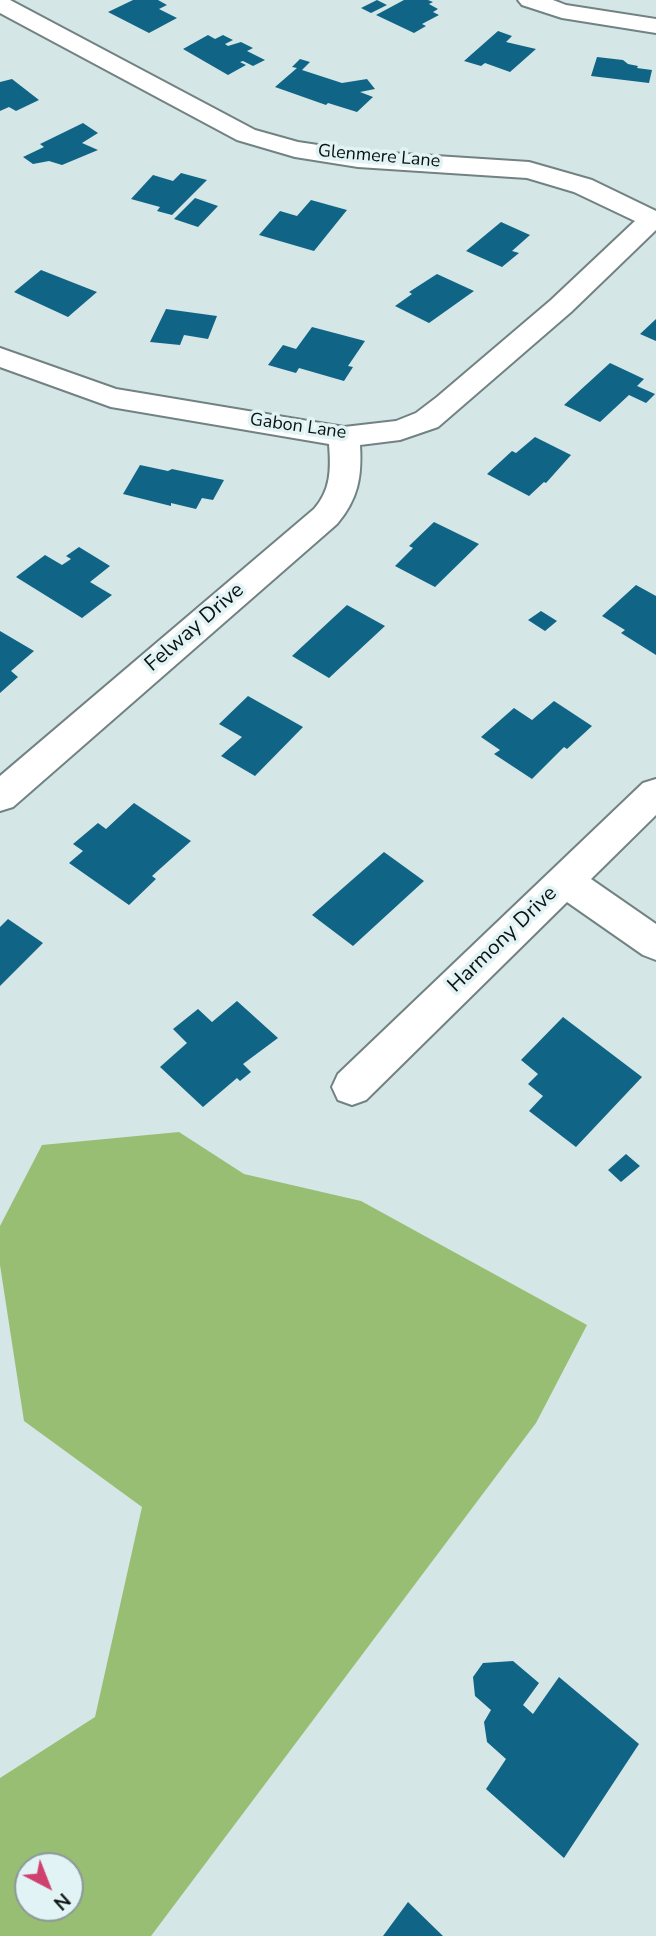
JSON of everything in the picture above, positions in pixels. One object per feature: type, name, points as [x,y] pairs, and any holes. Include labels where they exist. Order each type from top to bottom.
[{"type":"street","points":[[530,0],[562,11],[656,26]]},
{"type":"street","name":"Glenmere Lane","points":[[0,4],[246,135],[295,149],[359,159],[529,170],[583,186],[654,220]]},
{"type":"street","name":"Gabon Lane","points":[[0,357],[111,398],[344,437],[400,430],[427,420],[561,306],[654,220]]},
{"type":"street","name":"Felway Drive","points":[[0,796],[321,522],[340,501],[347,475],[344,437]]},
{"type":"street","name":"Harmony Drive","points":[[352,1087],[656,793]]},
{"type":"street","points":[[565,880],[656,944]]},
{"type":"green space","points":[[179,1132],[244,1174],[361,1201],[587,1325],[536,1423],[151,1936],[0,1936],[0,1778],[95,1717],[142,1507],[24,1421],[0,1265],[0,1226],[42,1145]]},
{"type":"building","points":[[133,0],[158,0],[167,5],[159,9],[177,18],[149,33],[108,12]]},
{"type":"building","points":[[377,0],[387,5],[371,13],[361,8]]},
{"type":"building","points":[[404,0],[433,2],[429,4],[438,9],[433,12],[439,15],[422,24],[426,26],[414,33],[376,15]]},
{"type":"building","points":[[498,31],[512,36],[506,42],[536,49],[510,72],[485,63],[481,66],[464,61]]},
{"type":"building","points":[[208,35],[215,39],[223,35],[233,40],[225,44],[228,46],[241,42],[253,48],[247,51],[265,60],[253,66],[240,62],[246,65],[228,75],[183,49]]},
{"type":"building","points":[[597,57],[623,60],[638,66],[637,68],[652,70],[649,83],[591,76]]},
{"type":"building","points":[[300,59],[310,62],[302,70],[342,83],[367,79],[375,89],[360,92],[373,97],[357,112],[328,103],[326,105],[275,87],[297,68],[292,67]]},
{"type":"building","points":[[12,79],[39,100],[16,111],[9,107],[0,111],[0,82]]},
{"type":"building","points":[[83,123],[98,133],[82,143],[98,150],[62,165],[49,161],[33,164],[23,157],[44,147],[40,144]]},
{"type":"building","points":[[181,173],[207,180],[172,215],[157,211],[160,207],[131,199],[153,175],[173,181]]},
{"type":"building","points":[[195,198],[218,206],[198,227],[174,219]]},
{"type":"building","points":[[311,200],[347,210],[314,251],[259,235],[280,211],[297,216]]},
{"type":"building","points":[[501,222],[530,235],[512,251],[519,253],[502,267],[466,251]]},
{"type":"building","points":[[41,270],[97,292],[68,317],[14,292]]},
{"type":"building","points":[[437,274],[474,291],[429,323],[395,306],[412,294],[409,292]]},
{"type":"building","points":[[166,309],[217,316],[208,339],[184,335],[180,345],[150,342]]},
{"type":"building","points":[[656,319],[656,341],[640,334]]},
{"type":"building","points":[[312,327],[365,341],[348,366],[353,367],[344,381],[299,368],[296,373],[268,365],[283,345],[296,349]]},
{"type":"building","points":[[610,363],[644,379],[637,386],[655,394],[646,403],[629,395],[600,422],[564,405]]},
{"type":"building","points":[[535,437],[571,455],[546,483],[529,496],[487,474],[512,451],[516,453]]},
{"type":"building","points":[[140,465],[224,480],[213,500],[202,498],[196,509],[171,503],[171,506],[123,494]]},
{"type":"building","points":[[434,522],[479,544],[435,587],[395,566],[413,548],[409,546]]},
{"type":"building","points":[[79,547],[110,566],[90,582],[112,595],[82,618],[16,577],[45,555],[62,565],[71,559],[66,556]]},
{"type":"building","points":[[636,585],[656,596],[656,655],[621,633],[625,630],[602,616]]},
{"type":"building","points":[[347,605],[385,626],[329,678],[292,656]]},
{"type":"building","points":[[541,611],[557,621],[545,631],[528,620]]},
{"type":"building","points":[[0,631],[34,651],[11,671],[18,677],[0,693]]},
{"type":"building","points":[[248,696],[303,727],[255,776],[221,756],[242,737],[219,724]]},
{"type":"building","points":[[554,701],[592,726],[567,749],[564,747],[532,779],[494,754],[500,750],[481,737],[514,708],[532,720]]},
{"type":"building","points":[[134,803],[191,841],[152,876],[156,879],[129,905],[69,863],[83,851],[73,844],[98,823],[106,829]]},
{"type":"building","points":[[384,852],[424,881],[353,946],[312,915]]},
{"type":"building","points":[[8,919],[43,943],[0,986],[0,927]]},
{"type":"building","points":[[237,1001],[278,1038],[243,1064],[251,1072],[240,1081],[237,1078],[203,1107],[160,1067],[187,1043],[173,1029],[198,1009],[212,1022]]},
{"type":"building","points":[[563,1017],[642,1077],[576,1147],[529,1111],[543,1096],[528,1084],[538,1074],[521,1060]]},
{"type":"building","points":[[626,1154],[640,1166],[621,1182],[608,1170]]},
{"type":"building","points":[[513,1661],[539,1683],[523,1705],[533,1714],[559,1677],[639,1744],[564,1858],[486,1789],[506,1759],[487,1742],[484,1722],[491,1710],[475,1696],[473,1677],[483,1663]]},
{"type":"building","points":[[408,1902],[443,1936],[383,1936]]}]
